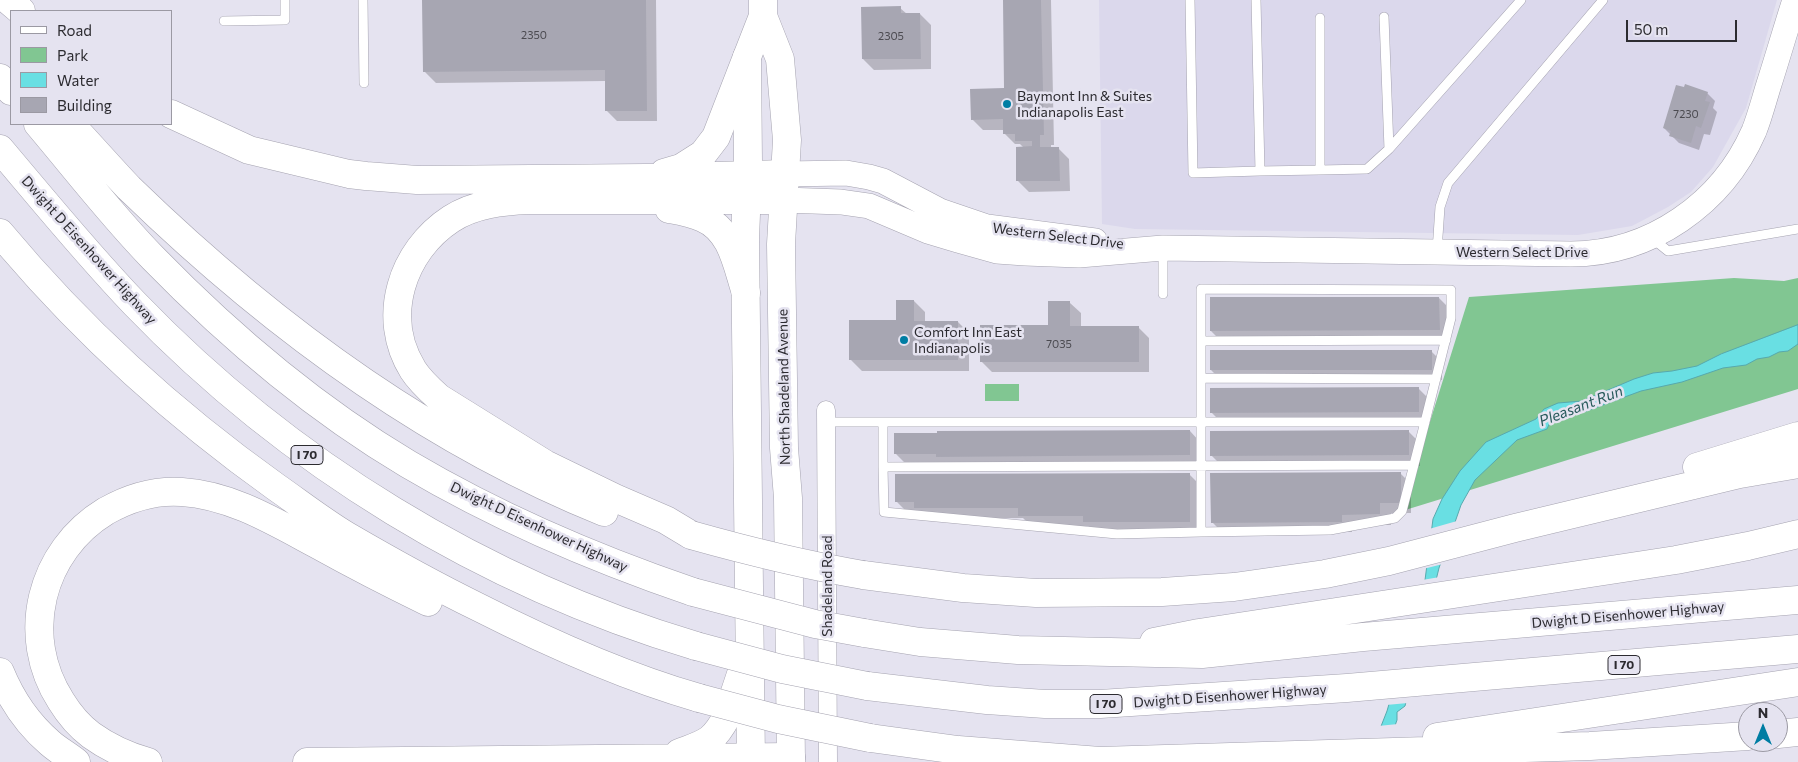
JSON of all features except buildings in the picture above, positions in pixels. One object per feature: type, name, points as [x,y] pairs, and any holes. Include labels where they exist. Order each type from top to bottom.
[{"type":"main road","points":[[8,0],[20,10]]},
{"type":"main road","name":"North Shadeland Avenue","points":[[751,760],[746,293],[747,57],[763,8]]},
{"type":"main road","name":"North Shadeland Avenue","points":[[763,8],[780,59],[787,140],[781,244],[784,448],[788,498],[791,760]]},
{"type":"main road","points":[[0,56],[10,65]]},
{"type":"main road","points":[[691,535],[666,520],[545,464],[444,402],[424,384],[412,368],[406,355],[399,329],[399,294],[410,261],[426,239],[453,217],[500,202],[639,189],[680,168],[702,154],[716,137],[747,57]]},
{"type":"main road","points":[[0,78],[10,90]]},
{"type":"main road","points":[[172,114],[249,150],[349,174],[417,180],[639,189],[784,187]]},
{"type":"main road","name":"Dwight D Eisenhower Highway","points":[[39,125],[110,211],[166,271],[200,304],[277,372],[342,421],[407,464],[511,518],[598,556],[693,592],[815,624],[956,646],[1053,652],[1202,654],[1363,637],[1798,600]]},
{"type":"main road","points":[[71,125],[128,186],[239,288],[332,359],[413,414],[492,460],[558,493],[660,533],[691,535],[801,564],[934,585],[1000,592],[1162,592],[1234,587],[1325,574],[1389,561],[1515,528],[1740,474],[1798,464]]},
{"type":"main road","name":"Dwight D Eisenhower Highway","points":[[0,148],[95,261],[134,304],[218,384],[307,455],[381,503],[486,563],[597,612],[696,646],[782,670],[867,686],[987,700],[1073,704],[1154,701],[1347,688],[1798,650]]},
{"type":"main road","points":[[639,189],[711,222],[718,228],[724,234],[730,247],[746,293]]},
{"type":"main road","points":[[0,233],[67,307],[118,357],[206,434],[250,468],[346,536],[414,575],[541,639],[619,671],[699,698],[793,723],[870,738],[958,750],[1100,761],[1370,753],[1428,745],[1590,746],[1738,737]]},
{"type":"main road","points":[[1515,528],[1616,491],[1798,436]]},
{"type":"main road","points":[[148,762],[127,756],[104,745],[90,735],[72,717],[49,680],[40,639],[39,621],[43,595],[59,556],[81,529],[94,518],[116,505],[132,499],[166,492],[216,497],[263,516],[393,585],[451,613],[541,639]]},
{"type":"main road","points":[[1098,652],[1199,633],[1691,557],[1798,534]]},
{"type":"main road","points":[[668,757],[709,741],[722,726],[749,650]]},
{"type":"main road","points":[[0,672],[15,702],[36,728],[55,748],[76,762]]},
{"type":"main road","points":[[1428,745],[1452,734],[1574,718],[1798,682]]},
{"type":"main road","points":[[307,762],[668,757],[791,760]]},
{"type":"street","name":"Western Select Drive","points":[[784,187],[815,172],[858,174],[883,181],[940,211],[986,227],[1162,248],[1579,254],[1611,250],[1650,237],[1666,229],[1699,206],[1722,183],[1738,161],[1757,124],[1794,0]]},
{"type":"street","name":"Shadeland Road","points":[[826,416],[828,762]]},
{"type":"lane","points":[[224,21],[285,20],[285,0]]},
{"type":"lane","points":[[362,0],[364,83]]},
{"type":"lane","points":[[1190,0],[1193,173],[1367,169],[1389,149],[1521,0]]},
{"type":"lane","points":[[1256,0],[1260,171]]},
{"type":"lane","points":[[1437,252],[1440,207],[1448,183],[1603,0]]},
{"type":"lane","points":[[1384,17],[1389,149]]},
{"type":"lane","points":[[1320,18],[1320,170]]},
{"type":"lane","points":[[1650,237],[1668,251],[1798,229]]},
{"type":"lane","points":[[1162,248],[1163,294]]},
{"type":"lane","points":[[883,422],[884,512],[1117,534],[1330,530],[1395,518],[1402,511],[1446,340],[1451,318],[1451,290],[1201,289],[1201,532]]},
{"type":"lane","points":[[1201,341],[1446,340]]},
{"type":"lane","points":[[1201,378],[1436,379]]},
{"type":"lane","points":[[826,416],[883,422],[1425,422]]},
{"type":"lane","points":[[883,467],[1414,465]]},
{"type":"shaded area","points":[[1099,0],[1777,0],[1746,108],[1713,167],[1691,192],[1668,207],[1632,226],[1578,235],[1135,229],[1102,224]]},
{"type":"green space","points":[[1734,278],[1784,281],[1798,278],[1798,389],[1402,511],[1469,297]]},
{"type":"green space","points":[[985,384],[1019,384],[1019,401],[985,401]]},
{"type":"water","name":"Pleasant Run","points":[[1798,325],[1798,344],[1788,351],[1757,359],[1746,365],[1723,368],[1682,382],[1641,391],[1584,412],[1553,416],[1547,429],[1517,440],[1475,480],[1461,505],[1439,568],[1405,706],[1397,712],[1397,720],[1382,762],[1367,762],[1387,711],[1425,580],[1433,519],[1442,499],[1460,471],[1486,442],[1536,419],[1544,409],[1558,403],[1582,401],[1653,373],[1697,366],[1721,354]]},
{"type":"pier","points":[[1457,521],[1443,564],[1423,569],[1429,529]]},
{"type":"pier","points":[[1440,577],[1408,703],[1386,705],[1422,580]]},
{"type":"pier","points":[[1398,724],[1385,762],[1364,762],[1378,726]]},
{"type":"place","name":"Baymont Inn & Suites Indianapolis East","points":[[1007,104]]},
{"type":"place","name":"Comfort Inn East Indianapolis","points":[[904,340]]}]
